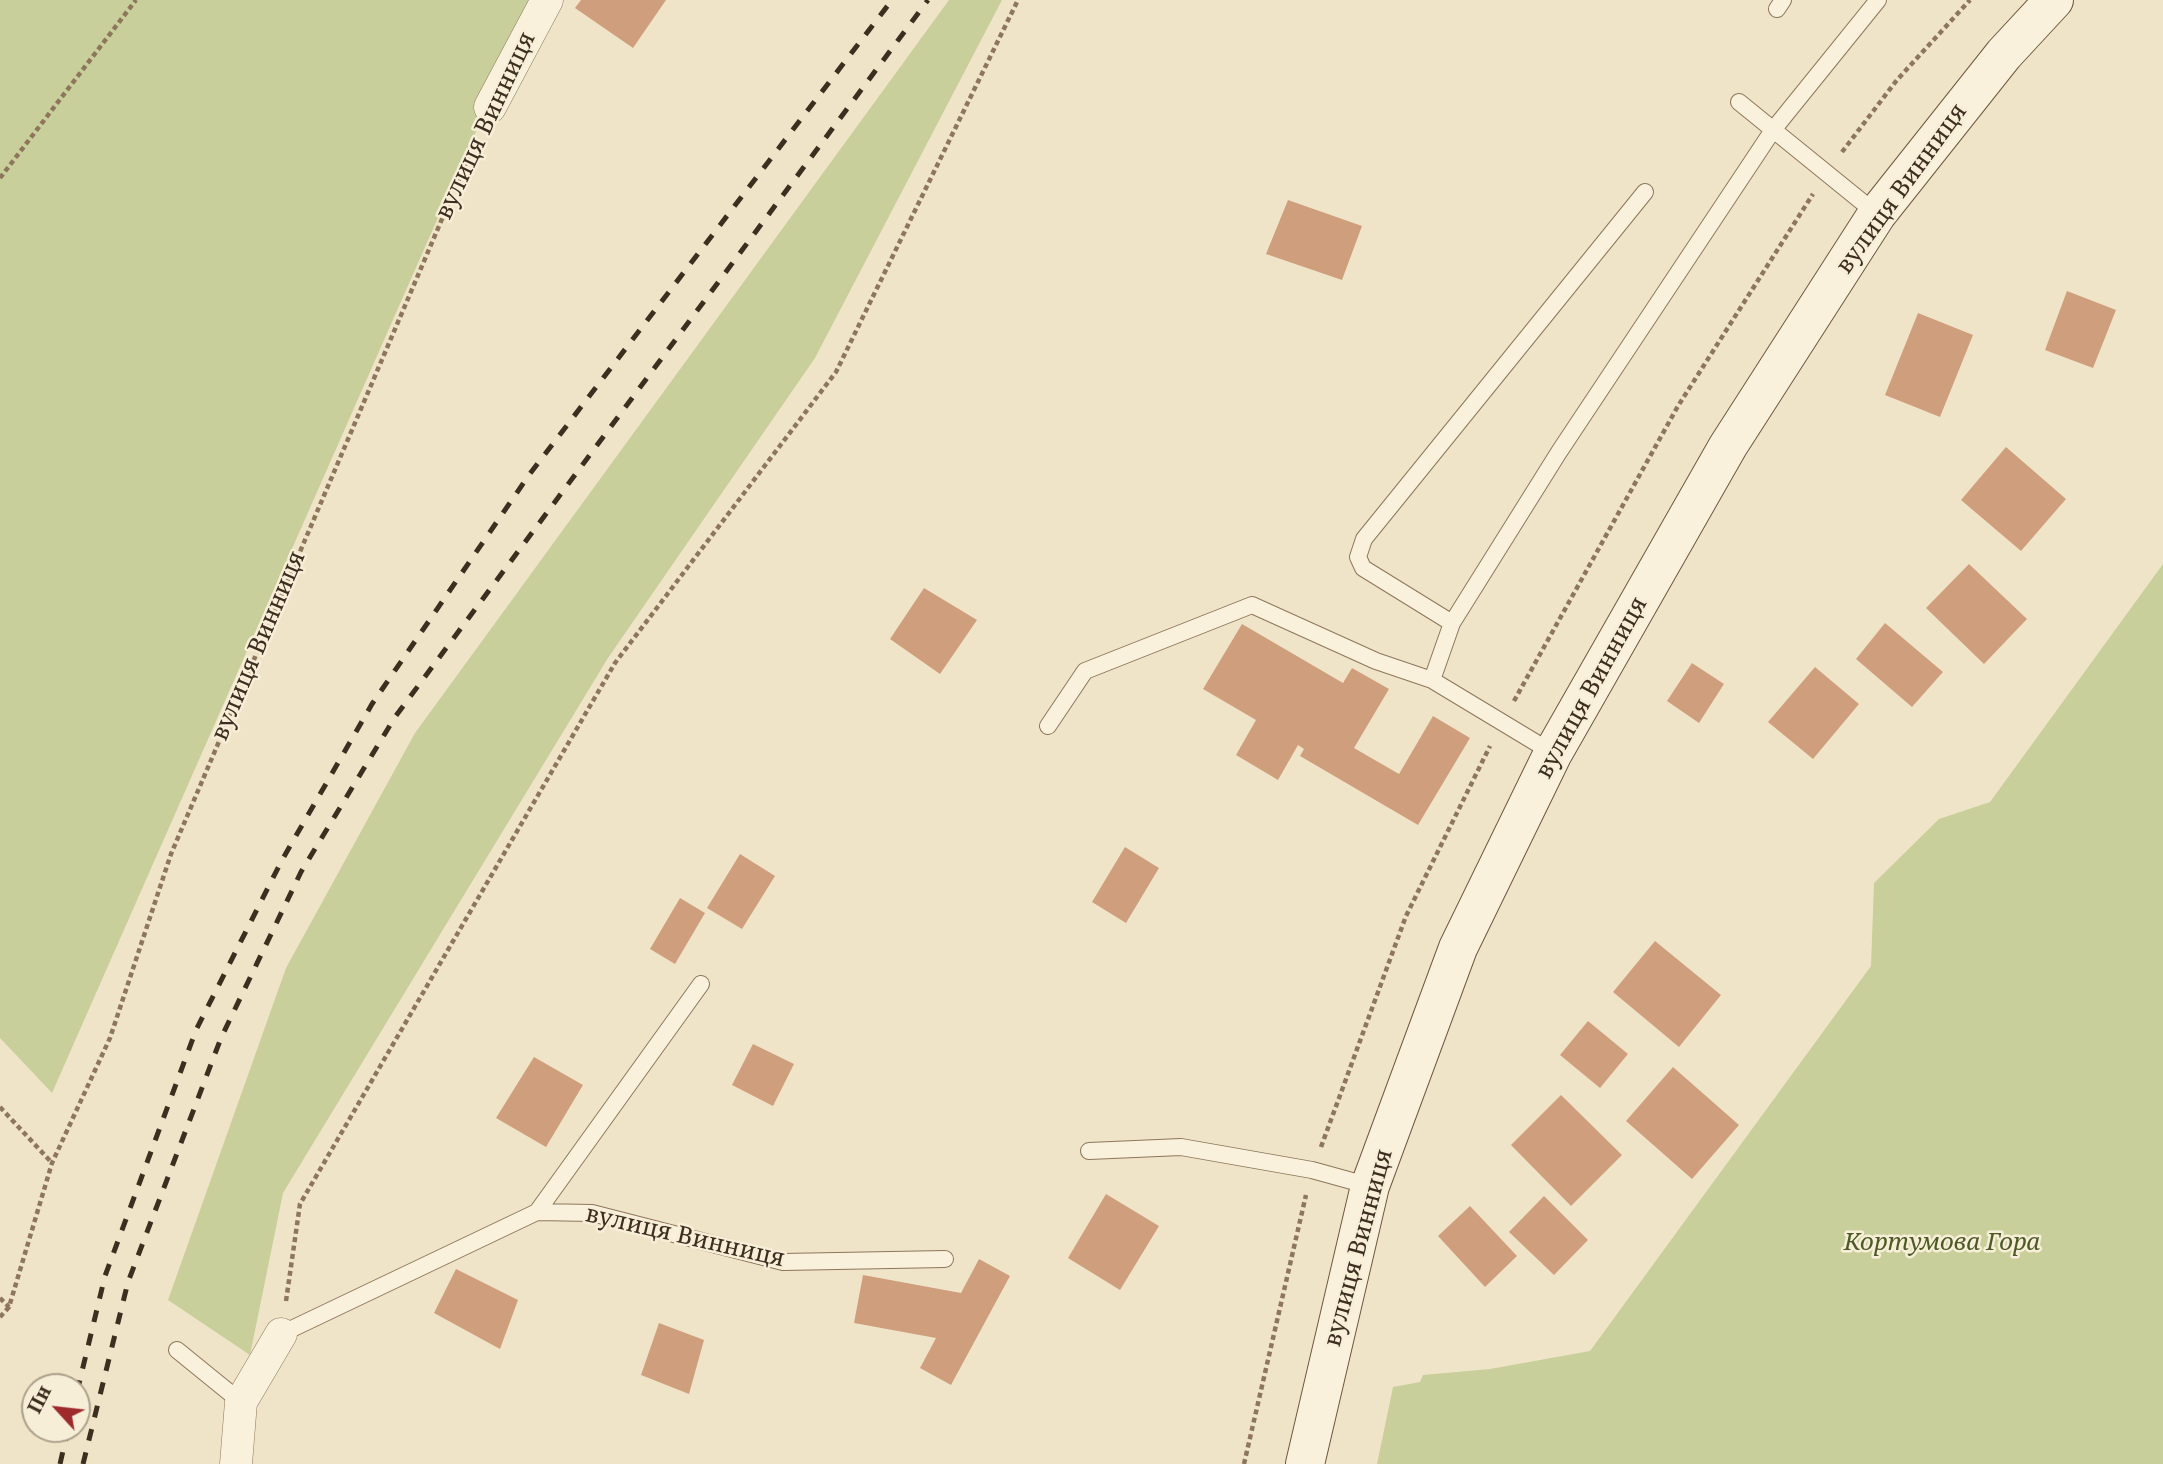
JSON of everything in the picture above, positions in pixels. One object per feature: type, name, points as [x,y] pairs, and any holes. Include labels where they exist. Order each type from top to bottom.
[{"type":"main road","name":"вулиця Винниця","points":[[1305,1464],[1370,1186],[1458,948],[1553,753],[1728,446],[1877,214],[2004,54],[2054,0]]},
{"type":"street","name":"вулиця Винниця","points":[[490,107],[547,0]]},
{"type":"street","points":[[236,1464],[241,1402],[281,1334]]},
{"type":"lane","points":[[1432,680],[1452,623],[1559,452],[1773,130],[1878,0]]},
{"type":"lane","points":[[1740,102],[1877,214]]},
{"type":"lane","points":[[1452,623],[1363,568],[1358,557],[1364,539],[1645,192]]},
{"type":"lane","points":[[1048,726],[1085,671],[1252,606],[1376,661],[1432,680],[1553,753]]},
{"type":"lane","points":[[537,1212],[701,984]]},
{"type":"lane","points":[[1089,1151],[1181,1147],[1312,1170],[1370,1186]]},
{"type":"lane","name":"вулиця Винниця","points":[[281,1334],[537,1212],[592,1213],[783,1262],[945,1259]]},
{"type":"lane","points":[[177,1350],[241,1402]]},
{"type":"path","points":[[0,178],[136,0]]},
{"type":"path","points":[[281,1334],[300,1203],[615,663],[836,372],[1018,0]]},
{"type":"path","name":"вулиця Винниця","points":[[9,1307],[52,1163],[110,1038],[171,854],[490,107]]},
{"type":"path","points":[[0,1107],[52,1163]]},
{"type":"path","points":[[0,1298],[9,1307],[0,1317]]},
{"type":"green space","points":[[0,0],[534,0],[52,1093],[0,1038]]},
{"type":"green space","points":[[949,0],[1002,0],[815,358],[608,658],[283,1193],[250,1355],[168,1300],[286,968],[415,733]]},
{"type":"green space","name":"Кортумова Гора","points":[[2163,564],[2163,1464],[1377,1464],[1393,1387],[1420,1382],[1423,1375],[1490,1369],[1590,1351],[1871,966],[1874,883],[1939,819],[1990,802]]},
{"type":"building","points":[[581,0],[666,0],[633,48],[575,8]]},
{"type":"building","points":[[1288,200],[1362,226],[1342,280],[1266,254]]},
{"type":"building","points":[[2067,291],[2116,310],[2093,368],[2045,350]]},
{"type":"building","points":[[1918,313],[1973,335],[1940,417],[1885,395]]},
{"type":"building","points":[[2006,447],[2066,499],[2021,551],[1961,500]]},
{"type":"building","points":[[1969,564],[2027,619],[1984,664],[1926,608]]},
{"type":"building","points":[[924,588],[977,620],[940,674],[890,639]]},
{"type":"building","points":[[1885,623],[1943,672],[1912,707],[1856,659]]},
{"type":"building","points":[[1242,624],[1343,683],[1352,668],[1389,689],[1354,748],[1399,774],[1433,716],[1470,738],[1418,825],[1300,756],[1304,749],[1298,745],[1278,780],[1236,755],[1256,720],[1203,689]]},
{"type":"building","points":[[1692,663],[1724,684],[1699,723],[1667,701]]},
{"type":"building","points":[[1815,667],[1859,704],[1813,759],[1768,722]]},
{"type":"building","points":[[1125,847],[1159,868],[1126,923],[1092,902]]},
{"type":"building","points":[[740,854],[775,876],[742,929],[707,908]]},
{"type":"building","points":[[680,898],[705,913],[675,964],[650,949]]},
{"type":"building","points":[[1655,941],[1721,995],[1679,1047],[1613,992]]},
{"type":"building","points":[[1588,1021],[1628,1054],[1600,1088],[1560,1055]]},
{"type":"building","points":[[753,1044],[794,1064],[773,1106],[732,1085]]},
{"type":"building","points":[[534,1057],[583,1085],[546,1147],[496,1118]]},
{"type":"building","points":[[1673,1067],[1739,1125],[1692,1179],[1626,1121]]},
{"type":"building","points":[[1561,1095],[1622,1155],[1571,1206],[1511,1145]]},
{"type":"building","points":[[1106,1194],[1159,1226],[1120,1290],[1068,1258]]},
{"type":"building","points":[[1544,1196],[1588,1240],[1554,1275],[1509,1232]]},
{"type":"building","points":[[1470,1206],[1517,1256],[1485,1287],[1438,1236]]},
{"type":"building","points":[[979,1259],[1010,1276],[951,1385],[920,1368],[936,1338],[854,1323],[863,1275],[961,1293]]},
{"type":"building","points":[[456,1269],[518,1300],[500,1349],[434,1313]]},
{"type":"building","points":[[659,1323],[704,1340],[689,1394],[641,1375]]},
{"type":"railway","points":[[82,1373],[105,1276],[196,1030],[282,860],[372,704],[529,475],[892,0]]},
{"type":"railway","points":[[83,1464],[128,1282],[221,1038],[301,872],[395,717],[928,0]]},
{"type":"railway","points":[[60,1464],[65,1443]]}]
